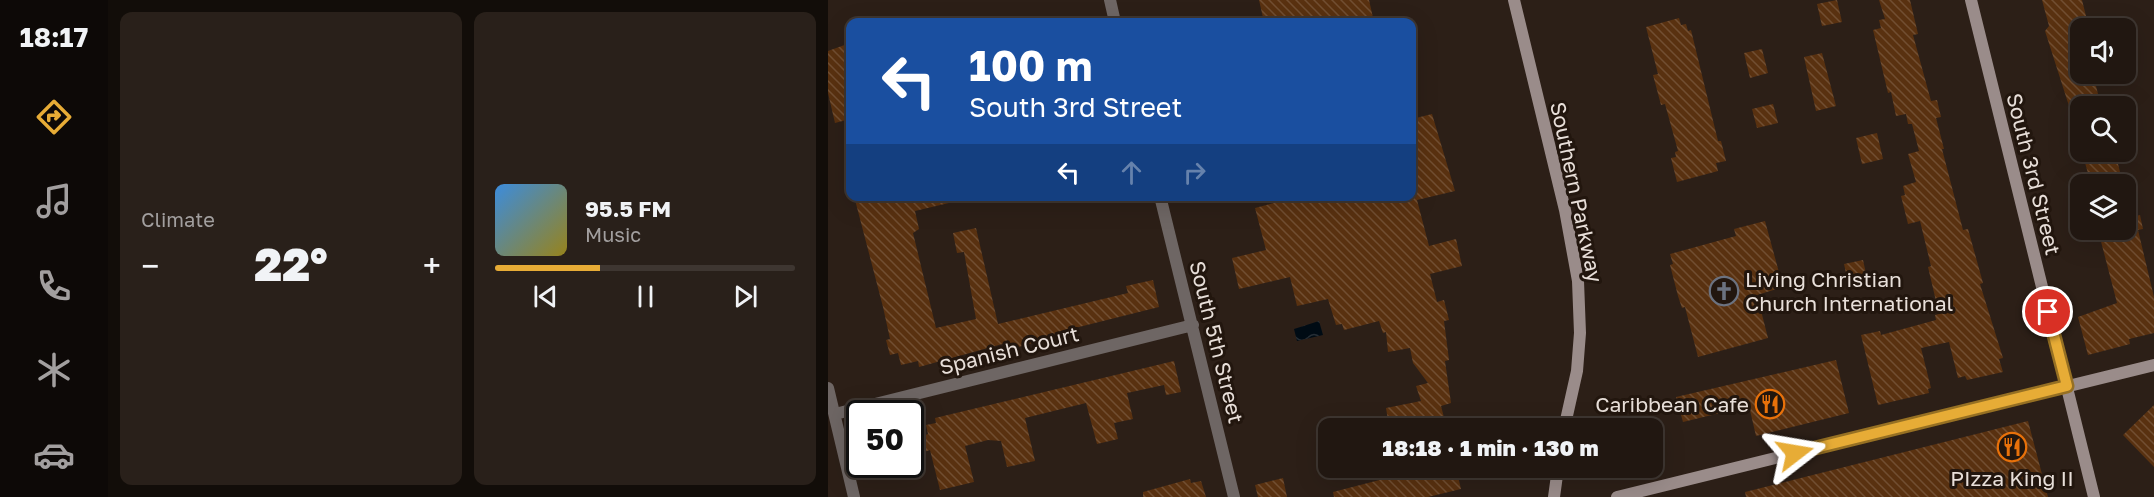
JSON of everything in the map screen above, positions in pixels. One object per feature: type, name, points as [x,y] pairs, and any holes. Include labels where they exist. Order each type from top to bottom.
[{"type":"main road","name":"Southern Parkway","points":[[1514,0],[1565,210],[1578,281],[1580,333],[1577,371],[1566,418]]},
{"type":"main road","name":"South 3rd Street","points":[[1971,0],[2094,497]]},
{"type":"main road","points":[[1617,497],[2154,365]]},
{"type":"main road","points":[[1554,497],[1557,478]]},
{"type":"street","points":[[1110,0],[1114,18]]},
{"type":"street","name":"South 5th Street","points":[[1161,201],[1234,497]]},
{"type":"street","name":"Spanish Court","points":[[835,414],[1193,325]]},
{"type":"street","points":[[828,388],[854,497]]},
{"type":"water","points":[[1319,321],[1323,335],[1297,341],[1294,329]]},
{"type":"building","points":[[1259,0],[1369,0],[1373,18],[1263,18]]},
{"type":"building","points":[[1837,0],[1842,22],[1822,26],[1817,4]]},
{"type":"building","points":[[1879,0],[1910,0],[1918,34],[1913,35],[1931,101],[1937,100],[1941,117],[1936,118],[1944,149],[1942,149],[1963,230],[1968,229],[1983,283],[1980,284],[2003,358],[1999,359],[2003,372],[1967,380],[1965,376],[1958,378],[1949,342],[1921,348],[1931,388],[1928,389],[1929,393],[1878,405],[1861,335],[1880,331],[1881,335],[1936,320],[1935,315],[1939,314],[1920,221],[1908,224],[1901,196],[1905,195],[1903,186],[1916,182],[1908,154],[1919,151],[1912,124],[1908,124],[1906,114],[1896,116],[1891,92],[1888,93],[1873,30],[1881,28],[1879,20],[1885,19]]},
{"type":"building","points":[[2042,0],[2082,0],[2086,18],[2070,18],[2070,84],[2104,84],[2096,86],[2098,96],[2070,96],[2069,106],[2045,31],[2049,26]]},
{"type":"building","points":[[1679,18],[1681,25],[1686,24],[1688,31],[1691,30],[1718,141],[1721,141],[1726,161],[1716,163],[1718,171],[1677,182],[1671,158],[1676,157],[1675,152],[1678,151],[1665,104],[1661,105],[1653,75],[1658,74],[1646,27]]},
{"type":"building","points":[[846,44],[846,120],[835,123],[828,93],[828,51]]},
{"type":"building","points":[[1762,49],[1768,73],[1750,78],[1744,53]]},
{"type":"building","points":[[1822,53],[1836,106],[1816,111],[1804,57]]},
{"type":"building","points":[[1773,104],[1778,123],[1757,128],[1752,109]]},
{"type":"building","points":[[1432,114],[1455,191],[1417,200],[1429,246],[1456,239],[1462,266],[1430,274],[1437,302],[1444,300],[1449,320],[1444,321],[1449,360],[1445,361],[1451,403],[1441,406],[1444,418],[1388,418],[1386,408],[1421,401],[1416,386],[1428,383],[1413,363],[1410,348],[1388,352],[1386,332],[1383,333],[1379,321],[1344,330],[1342,324],[1336,325],[1328,299],[1297,306],[1290,277],[1239,289],[1232,258],[1266,250],[1255,208],[1281,201],[1416,201],[1416,118]]},
{"type":"building","points":[[1877,133],[1883,159],[1862,164],[1856,138]]},
{"type":"building","points":[[2085,162],[2118,162],[2120,174],[2088,174]]},
{"type":"building","points":[[855,201],[953,201],[915,211],[919,229],[913,233],[936,328],[976,319],[964,252],[957,253],[953,233],[976,228],[998,324],[1128,293],[1126,286],[1153,280],[1159,307],[1063,331],[1064,334],[1015,348],[1013,343],[1006,343],[919,367],[918,361],[901,365],[898,353],[890,355],[886,340],[890,339]]},
{"type":"building","points":[[2140,215],[2143,229],[2138,230],[2154,297],[2154,333],[2129,339],[2130,344],[2088,355],[2078,317],[2117,303],[2101,240],[2136,240],[2136,216]]},
{"type":"building","name":"Living Christian Church International","points":[[1765,221],[1783,287],[1757,295],[1768,338],[1698,357],[1685,307],[1682,308],[1678,296],[1670,265],[1673,264],[1670,254],[1736,236],[1734,229]]},
{"type":"building","points":[[1863,260],[1867,278],[1848,282],[1844,264]]},
{"type":"building","points":[[1836,360],[1849,413],[1756,436],[1749,406],[1683,422],[1676,397]]},
{"type":"building","points":[[1174,361],[1181,392],[1166,395],[1164,385],[1127,393],[1133,419],[1114,423],[1118,439],[1097,444],[1086,403],[1025,418],[1035,461],[1007,467],[1001,441],[988,440],[965,446],[974,482],[940,490],[930,450],[924,452],[924,436],[928,434],[926,425],[936,423],[935,418]]},
{"type":"building","points":[[2154,405],[2154,467],[2123,435]]},
{"type":"building","points":[[2028,421],[2048,497],[1746,497],[1745,492]]},
{"type":"building","points":[[1283,478],[1287,497],[1258,497],[1255,485]]},
{"type":"building","points":[[1387,478],[1458,478],[1461,489],[1428,497],[1334,497],[1333,492]]},
{"type":"building","points":[[1190,479],[1191,483],[1201,481],[1206,497],[1143,497],[1143,492]]},
{"type":"place","name":"Living Christian Church International","points":[[1724,291]]},
{"type":"place","name":"Caribbean Cafe","points":[[1770,404]]},
{"type":"place","name":"PIzza King II","points":[[2012,447]]},
{"type":"route","points":[[1795,453],[2067,386],[2048,312]]}]
